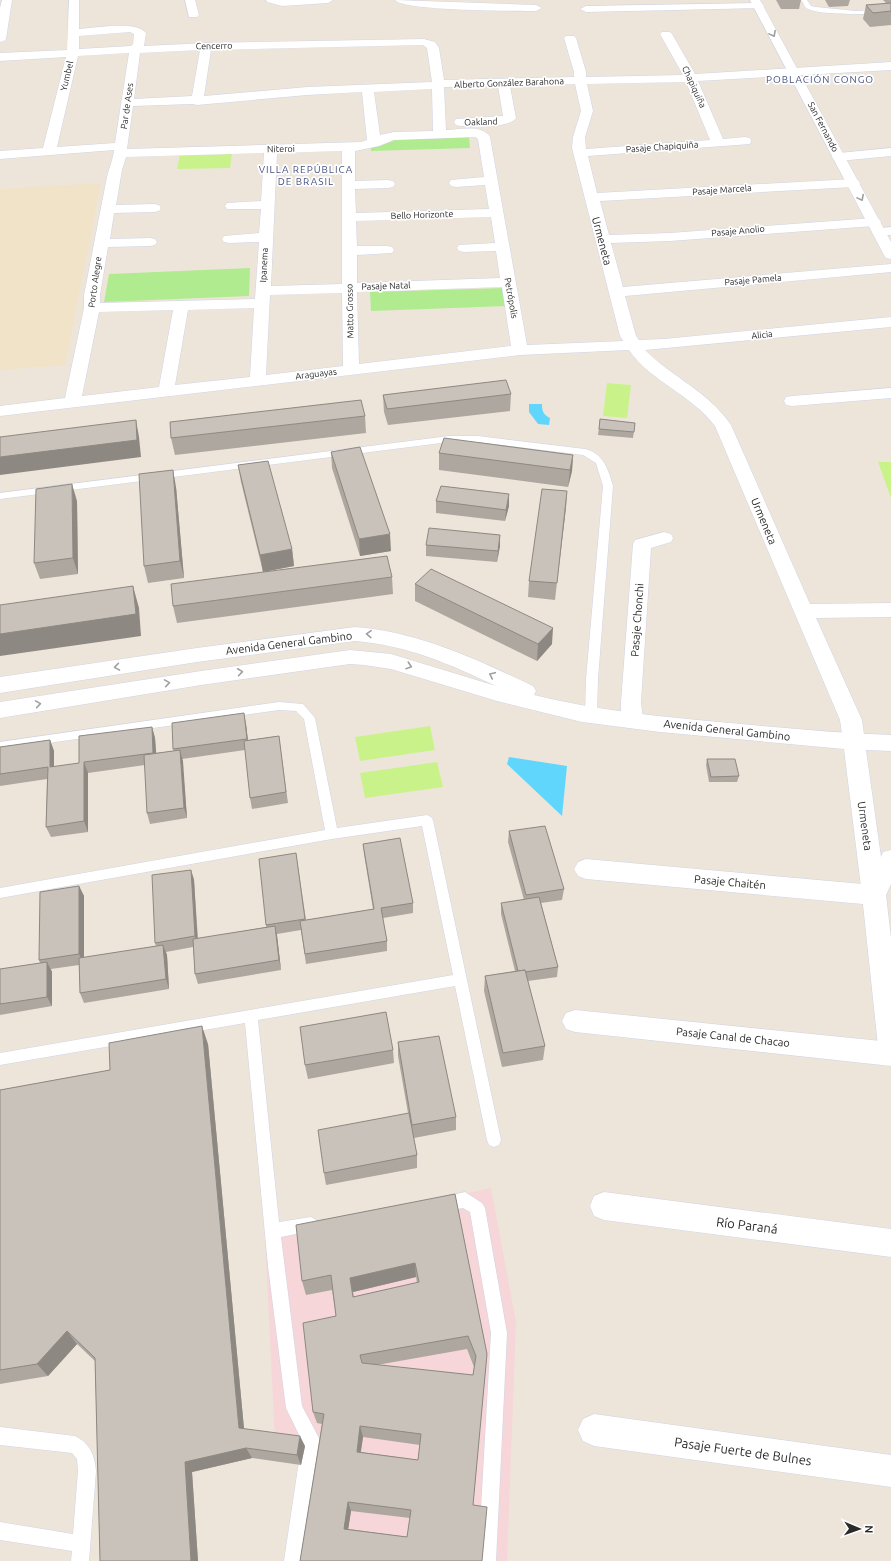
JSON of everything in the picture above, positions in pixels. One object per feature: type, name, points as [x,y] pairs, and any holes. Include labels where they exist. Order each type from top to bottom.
[{"type":"street","points":[[0,39],[7,0]]},
{"type":"street","name":"Yumbel","points":[[49,151],[72,53],[74,0]]},
{"type":"street","points":[[190,0],[193,15]]},
{"type":"street","points":[[271,0],[282,3],[328,0]]},
{"type":"street","points":[[400,0],[425,5],[457,3],[536,4],[534,21]]},
{"type":"street","points":[[586,9],[756,3]]},
{"type":"street","name":"San Fernando","points":[[756,3],[853,183],[881,228],[891,255]]},
{"type":"street","name":"Par de Ases","points":[[73,32],[136,30],[140,33],[139,44],[135,49],[120,154]]},
{"type":"street","name":"Chapiquiña","points":[[666,34],[691,78],[718,143]]},
{"type":"street","name":"Urmeneta","points":[[570,38],[580,72],[580,81],[587,111],[586,119],[579,137],[580,153],[625,328],[632,345],[652,366],[696,395],[718,416],[727,433],[802,611],[851,720],[874,895],[891,1046]]},
{"type":"street","name":"Cencerro","points":[[0,58],[206,46],[415,41],[428,43],[433,48],[438,84]]},
{"type":"street","points":[[197,100],[206,46]]},
{"type":"street","name":"Alberto González Barahona","points":[[127,103],[197,100],[292,92],[428,86],[438,84],[691,78],[891,66]]},
{"type":"street","name":"Oakland","points":[[440,129],[508,120],[510,117],[503,83]]},
{"type":"street","points":[[438,84],[440,129]]},
{"type":"street","points":[[368,88],[374,143]]},
{"type":"street","name":"Niteroi","points":[[0,155],[49,151],[120,154],[348,148],[364,147],[388,136],[440,129]]},
{"type":"street","name":"Petrópolis","points":[[440,129],[477,133],[484,136],[520,350]]},
{"type":"street","points":[[305,135],[305,149]]},
{"type":"street","points":[[245,150],[247,136]]},
{"type":"street","points":[[185,152],[187,138]]},
{"type":"street","name":"Pasaje Chapiquiña","points":[[580,153],[745,141]]},
{"type":"street","name":"Matto Grosso","points":[[348,148],[351,370]]},
{"type":"street","name":"Ipanema","points":[[258,380],[271,150]]},
{"type":"street","points":[[839,157],[891,152]]},
{"type":"street","name":"Porto Alegre","points":[[72,403],[92,308],[92,295],[107,209],[120,154]]},
{"type":"street","points":[[456,183],[491,181]]},
{"type":"street","name":"Pasaje Marcela","points":[[591,197],[641,196],[750,188],[853,183]]},
{"type":"street","points":[[348,185],[388,184]]},
{"type":"street","points":[[232,206],[268,205]]},
{"type":"street","points":[[107,209],[154,208]]},
{"type":"street","name":"Bello Horizonte","points":[[349,217],[496,213]]},
{"type":"street","name":"Pasaje Anolio","points":[[602,239],[671,237],[788,227],[881,228]]},
{"type":"street","points":[[229,238],[266,237]]},
{"type":"street","points":[[101,243],[150,242]]},
{"type":"street","points":[[464,248],[502,247]]},
{"type":"street","points":[[349,251],[387,250]]},
{"type":"street","name":"Pasaje Pamela","points":[[616,292],[891,268]]},
{"type":"street","name":"Pasaje Natal","points":[[92,308],[181,306],[350,288],[509,282]]},
{"type":"street","points":[[166,392],[181,306]]},
{"type":"street","name":"Alicia","points":[[632,345],[664,344],[891,322]]},
{"type":"street","name":"Araguayas","points":[[0,411],[520,350],[632,345]]},
{"type":"street","points":[[792,401],[891,393]]},
{"type":"street","name":"Pasaje Chonchi","points":[[632,720],[642,544],[664,538]]},
{"type":"street","points":[[802,611],[891,610]]},
{"type":"street","name":"Avenida General Gambino","points":[[0,685],[197,655],[355,634],[387,636],[468,664],[565,710]]},
{"type":"street","points":[[197,655],[201,678]]},
{"type":"street","name":"Avenida General Gambino","points":[[0,710],[201,678],[364,656],[394,661],[487,691],[591,715],[818,740],[891,743]]},
{"type":"street","points":[[874,895],[891,859]]},
{"type":"street","name":"Pasaje Chaitén","points":[[586,868],[874,895]]},
{"type":"street","name":"Pasaje Canal de Chacao","points":[[575,1021],[891,1054]]},
{"type":"street","name":"Río Paraná","points":[[604,1206],[891,1243]]},
{"type":"street","name":"Pasaje Fuerte de Bulnes","points":[[594,1430],[891,1471]]},
{"type":"lane","points":[[804,0],[809,7],[815,9],[856,13],[891,11]]},
{"type":"lane","points":[[0,496],[449,439],[478,439],[585,452],[596,456],[602,465],[608,486],[592,680],[591,715]]},
{"type":"lane","points":[[0,746],[279,706],[298,707],[309,718],[332,834]]},
{"type":"lane","points":[[0,893],[332,834],[427,820],[494,1140]]},
{"type":"lane","points":[[0,1059],[461,979]]},
{"type":"lane","points":[[251,1016],[273,1231],[294,1408],[311,1440],[293,1561]]},
{"type":"lane","points":[[427,1206],[465,1200],[477,1208],[499,1333],[487,1561]]},
{"type":"lane","points":[[273,1231],[327,1222]]},
{"type":"lane","points":[[0,1436],[75,1445],[82,1450],[87,1460],[81,1552],[0,1531]]},
{"type":"shaded area","points":[[101,183],[65,365],[0,370],[0,189]]},
{"type":"shaded area","points":[[491,1188],[516,1322],[507,1561],[284,1561],[305,1447],[275,1442],[265,1237]]},
{"type":"green space","points":[[469,137],[470,148],[371,151],[371,139]]},
{"type":"green space","points":[[232,154],[230,168],[177,169],[180,155]]},
{"type":"green space","points":[[250,268],[249,296],[104,302],[109,274]]},
{"type":"green space","points":[[505,288],[507,306],[371,311],[370,292]]},
{"type":"green space","points":[[607,383],[631,385],[627,418],[603,416]]},
{"type":"green space","points":[[878,462],[891,462],[891,498]]},
{"type":"green space","points":[[430,726],[435,750],[360,761],[355,737]]},
{"type":"green space","points":[[437,762],[443,787],[365,798],[360,773]]},
{"type":"water","points":[[529,404],[542,404],[544,413],[550,418],[549,425],[538,424],[529,412]]},
{"type":"water","points":[[509,757],[567,766],[562,816],[507,764]]},
{"type":"building","points":[[891,3],[891,11],[873,13],[866,5]]},
{"type":"building","points":[[506,380],[511,394],[387,409],[383,395]]},
{"type":"building","points":[[361,400],[365,416],[171,438],[170,422]]},
{"type":"building","points":[[600,419],[635,423],[634,432],[599,429]]},
{"type":"building","points":[[136,420],[137,440],[0,457],[0,437]]},
{"type":"building","points":[[444,438],[573,455],[570,470],[439,453]]},
{"type":"building","points":[[360,447],[390,534],[359,539],[331,452]]},
{"type":"building","points":[[268,461],[292,549],[260,555],[238,465]]},
{"type":"building","points":[[173,470],[180,561],[144,566],[139,474]]},
{"type":"building","points":[[72,484],[73,558],[34,563],[36,489]]},
{"type":"building","points":[[441,486],[509,494],[506,510],[436,501]]},
{"type":"building","points":[[542,489],[567,491],[557,583],[529,581]]},
{"type":"building","points":[[429,528],[500,535],[498,551],[426,545]]},
{"type":"building","points":[[387,556],[392,577],[173,606],[171,584]]},
{"type":"building","points":[[431,569],[553,628],[538,644],[415,584]]},
{"type":"building","points":[[133,586],[136,614],[0,634],[0,605]]},
{"type":"building","points":[[244,713],[247,739],[173,749],[172,723]]},
{"type":"building","points":[[152,727],[153,753],[84,762],[84,821],[46,827],[48,767],[0,774],[0,747],[50,740],[50,767],[79,763],[79,736]]},
{"type":"building","points":[[279,736],[286,792],[250,798],[244,741]]},
{"type":"building","points":[[180,750],[184,808],[147,813],[144,755]]},
{"type":"building","points":[[707,759],[735,759],[739,776],[711,777]]},
{"type":"building","points":[[545,826],[564,889],[526,895],[509,831]]},
{"type":"building","points":[[400,838],[413,903],[381,908],[387,941],[305,954],[300,921],[374,909],[363,844]]},
{"type":"building","points":[[296,853],[305,919],[266,925],[259,859]]},
{"type":"building","points":[[191,870],[195,936],[155,943],[152,875]]},
{"type":"building","points":[[79,886],[79,954],[39,960],[40,892]]},
{"type":"building","points":[[539,897],[558,967],[525,972],[525,970],[518,971],[501,903]]},
{"type":"building","points":[[275,926],[279,960],[195,974],[193,939]]},
{"type":"building","points":[[163,945],[166,979],[80,993],[79,958]]},
{"type":"building","points":[[47,962],[47,997],[0,1004],[0,969]]},
{"type":"building","points":[[525,970],[545,1046],[503,1053],[485,976]]},
{"type":"building","points":[[386,1012],[393,1050],[305,1065],[300,1027]]},
{"type":"building","points":[[202,1026],[239,1428],[300,1436],[297,1455],[246,1448],[185,1462],[191,1561],[100,1561],[95,1358],[67,1331],[37,1364],[0,1370],[0,1090],[110,1070],[109,1043]]},
{"type":"building","points":[[439,1036],[456,1117],[412,1125],[398,1042]]},
{"type":"building","points":[[409,1113],[417,1155],[324,1173],[318,1130]]},
{"type":"building","points":[[455,1194],[487,1354],[473,1505],[487,1507],[482,1561],[300,1561],[324,1414],[313,1412],[303,1323],[336,1316],[331,1275],[302,1281],[296,1225]],"holes":[[[415,1263],[419,1282],[353,1297],[350,1278]],[[468,1336],[476,1356],[473,1375],[362,1363],[360,1355]],[[360,1426],[421,1434],[418,1460],[357,1452]],[[348,1502],[411,1510],[407,1537],[344,1529]]]},
{"type":"district","name":"POBLACIÓN CONGO","points":[[820,79]]},
{"type":"district","name":"VILLA REPÚBLICA DE BRASIL","points":[[306,174]]}]
